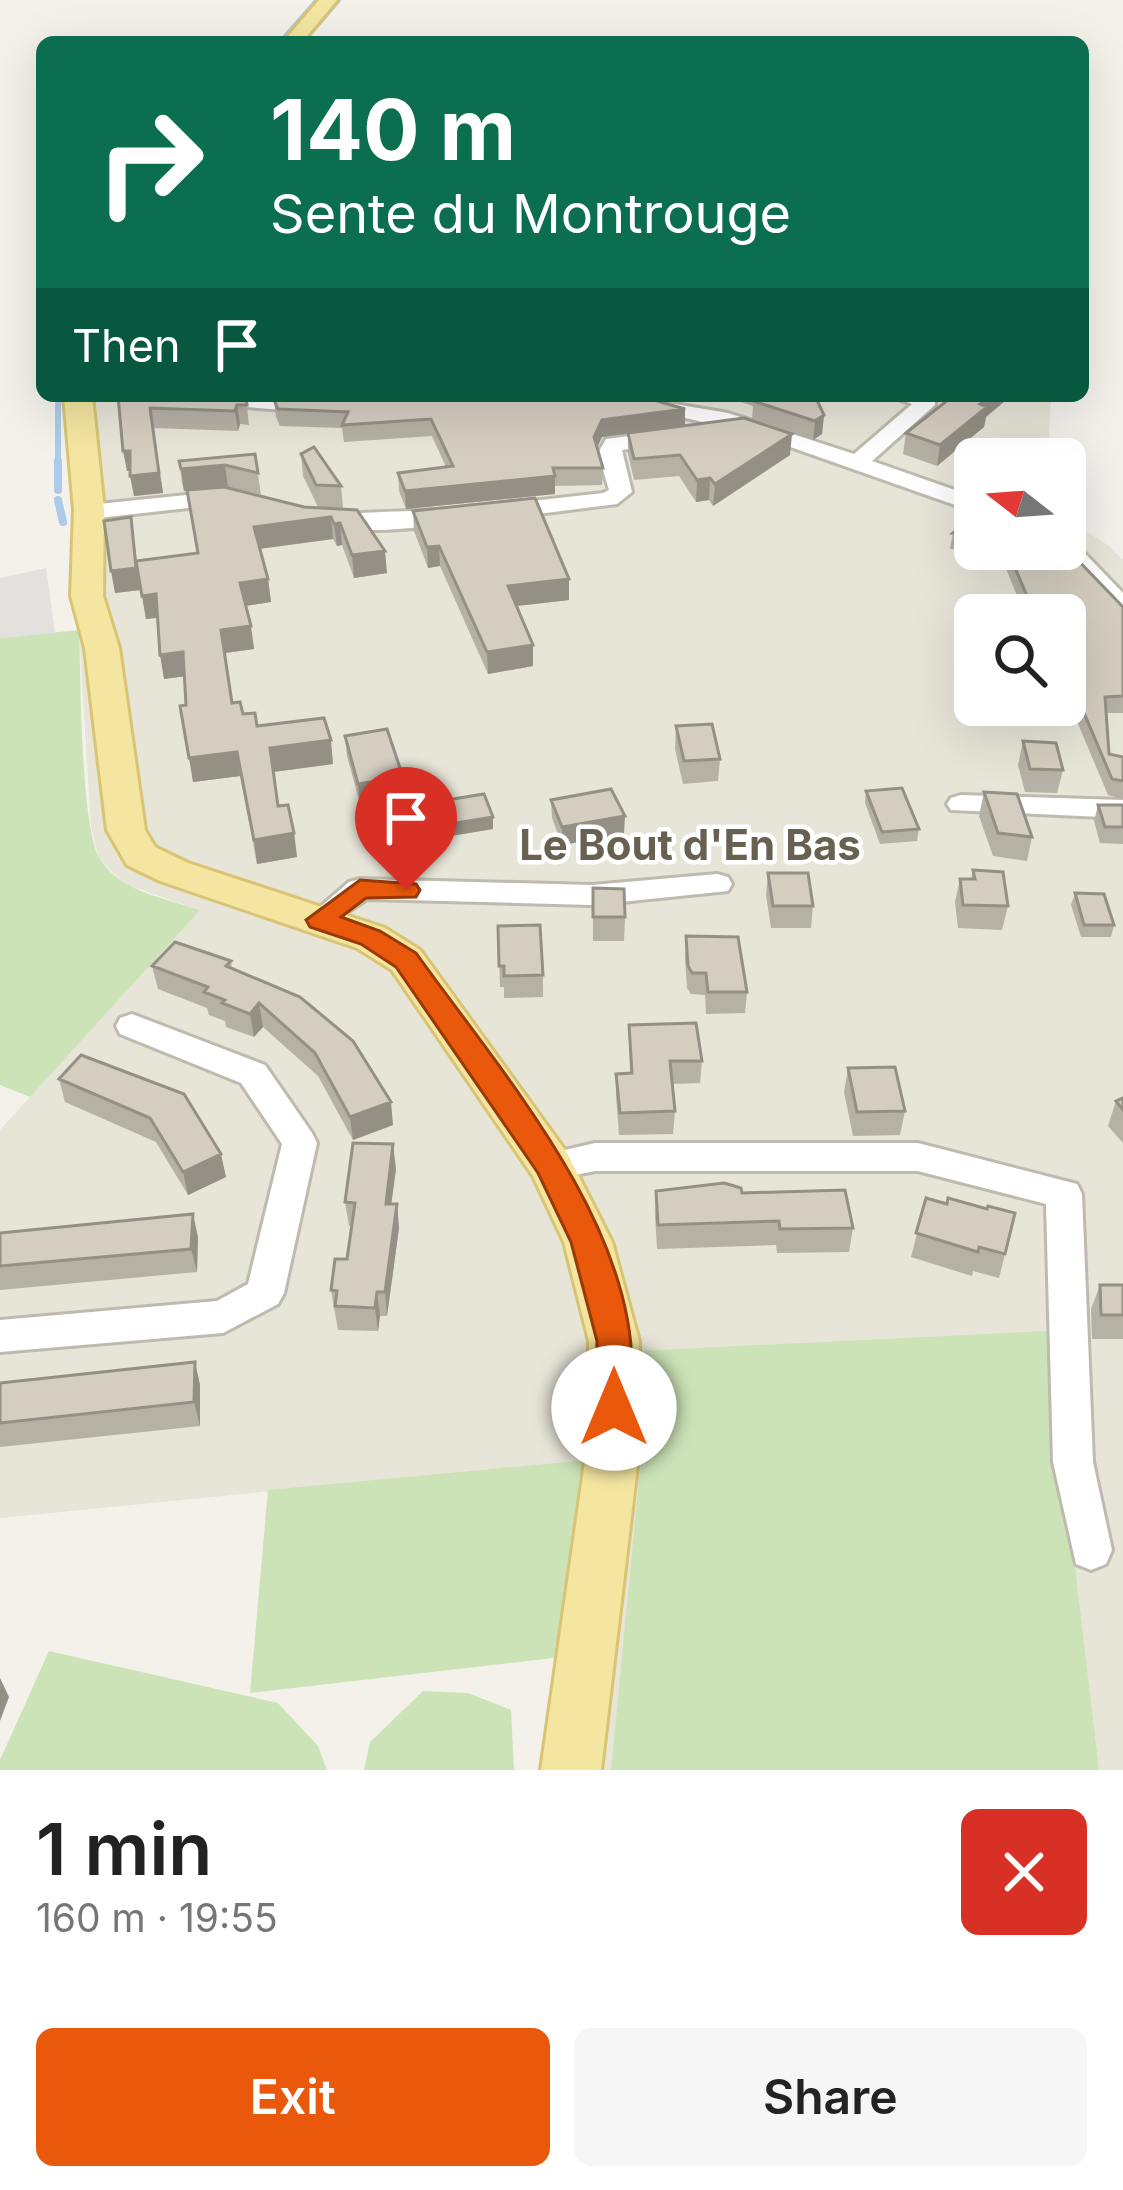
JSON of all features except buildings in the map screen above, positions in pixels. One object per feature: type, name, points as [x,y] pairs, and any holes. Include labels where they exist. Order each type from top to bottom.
[{"type":"main road","points":[[297,36],[328,0]]},
{"type":"main road","points":[[78,402],[89,512],[84,566],[89,624],[102,648],[125,830],[141,856],[174,872],[370,938],[406,960],[551,1166],[588,1242],[614,1341],[614,1442],[571,1770]]},
{"type":"street","points":[[212,402],[334,407]]},
{"type":"street","points":[[638,402],[673,405],[753,429],[954,498]]},
{"type":"street","points":[[854,465],[927,402]]},
{"type":"street","points":[[308,518],[392,522],[609,499],[622,492],[623,486],[609,453],[614,444],[753,429]]},
{"type":"street","points":[[89,512],[228,498],[250,504]]},
{"type":"street","points":[[1086,567],[1123,607]]},
{"type":"street","points":[[961,804],[1123,808]]},
{"type":"street","points":[[320,920],[360,889],[592,895],[717,884]]},
{"type":"street","points":[[0,1336],[223,1316],[265,1293],[299,1142],[253,1073],[132,1026]]},
{"type":"street","points":[[551,1166],[595,1156],[918,1157],[1064,1194],[1072,1462],[1091,1550]]},
{"type":"shaded area","points":[[87,402],[1051,402],[1049,438],[954,438],[954,570],[1086,570],[1086,531],[1123,560],[1123,1770],[551,1770],[596,1459],[0,1518],[0,1130],[199,910],[125,884],[99,859],[91,826],[72,522]]},
{"type":"shaded area","points":[[46,568],[55,633],[0,638],[0,578]]},
{"type":"shaded area","points":[[589,1361],[592,1418],[560,1419],[559,1364]]},
{"type":"green space","points":[[79,630],[85,787],[101,861],[133,887],[200,910],[30,1097],[0,1085],[0,638]]},
{"type":"green space","points":[[1047,1331],[1099,1770],[611,1770],[644,1429],[639,1351]]},
{"type":"green space","points":[[597,1459],[571,1656],[250,1693],[268,1490]]},
{"type":"green space","points":[[49,1651],[278,1703],[318,1746],[327,1770],[0,1770],[0,1760]]},
{"type":"green space","points":[[423,1691],[468,1693],[511,1710],[514,1770],[364,1770],[370,1742]]},
{"type":"waterway","points":[[285,36],[317,0]]},
{"type":"waterway","points":[[308,36],[339,0]]},
{"type":"waterway","points":[[58,402],[58,490]]},
{"type":"waterway","points":[[58,500],[63,522]]},
{"type":"district","name":"Le Bout d'En Bas","points":[[690,845]]},
{"type":"route","points":[[406,890],[360,889],[320,920],[370,938],[406,960],[551,1166],[588,1242],[614,1341],[614,1408]]}]
